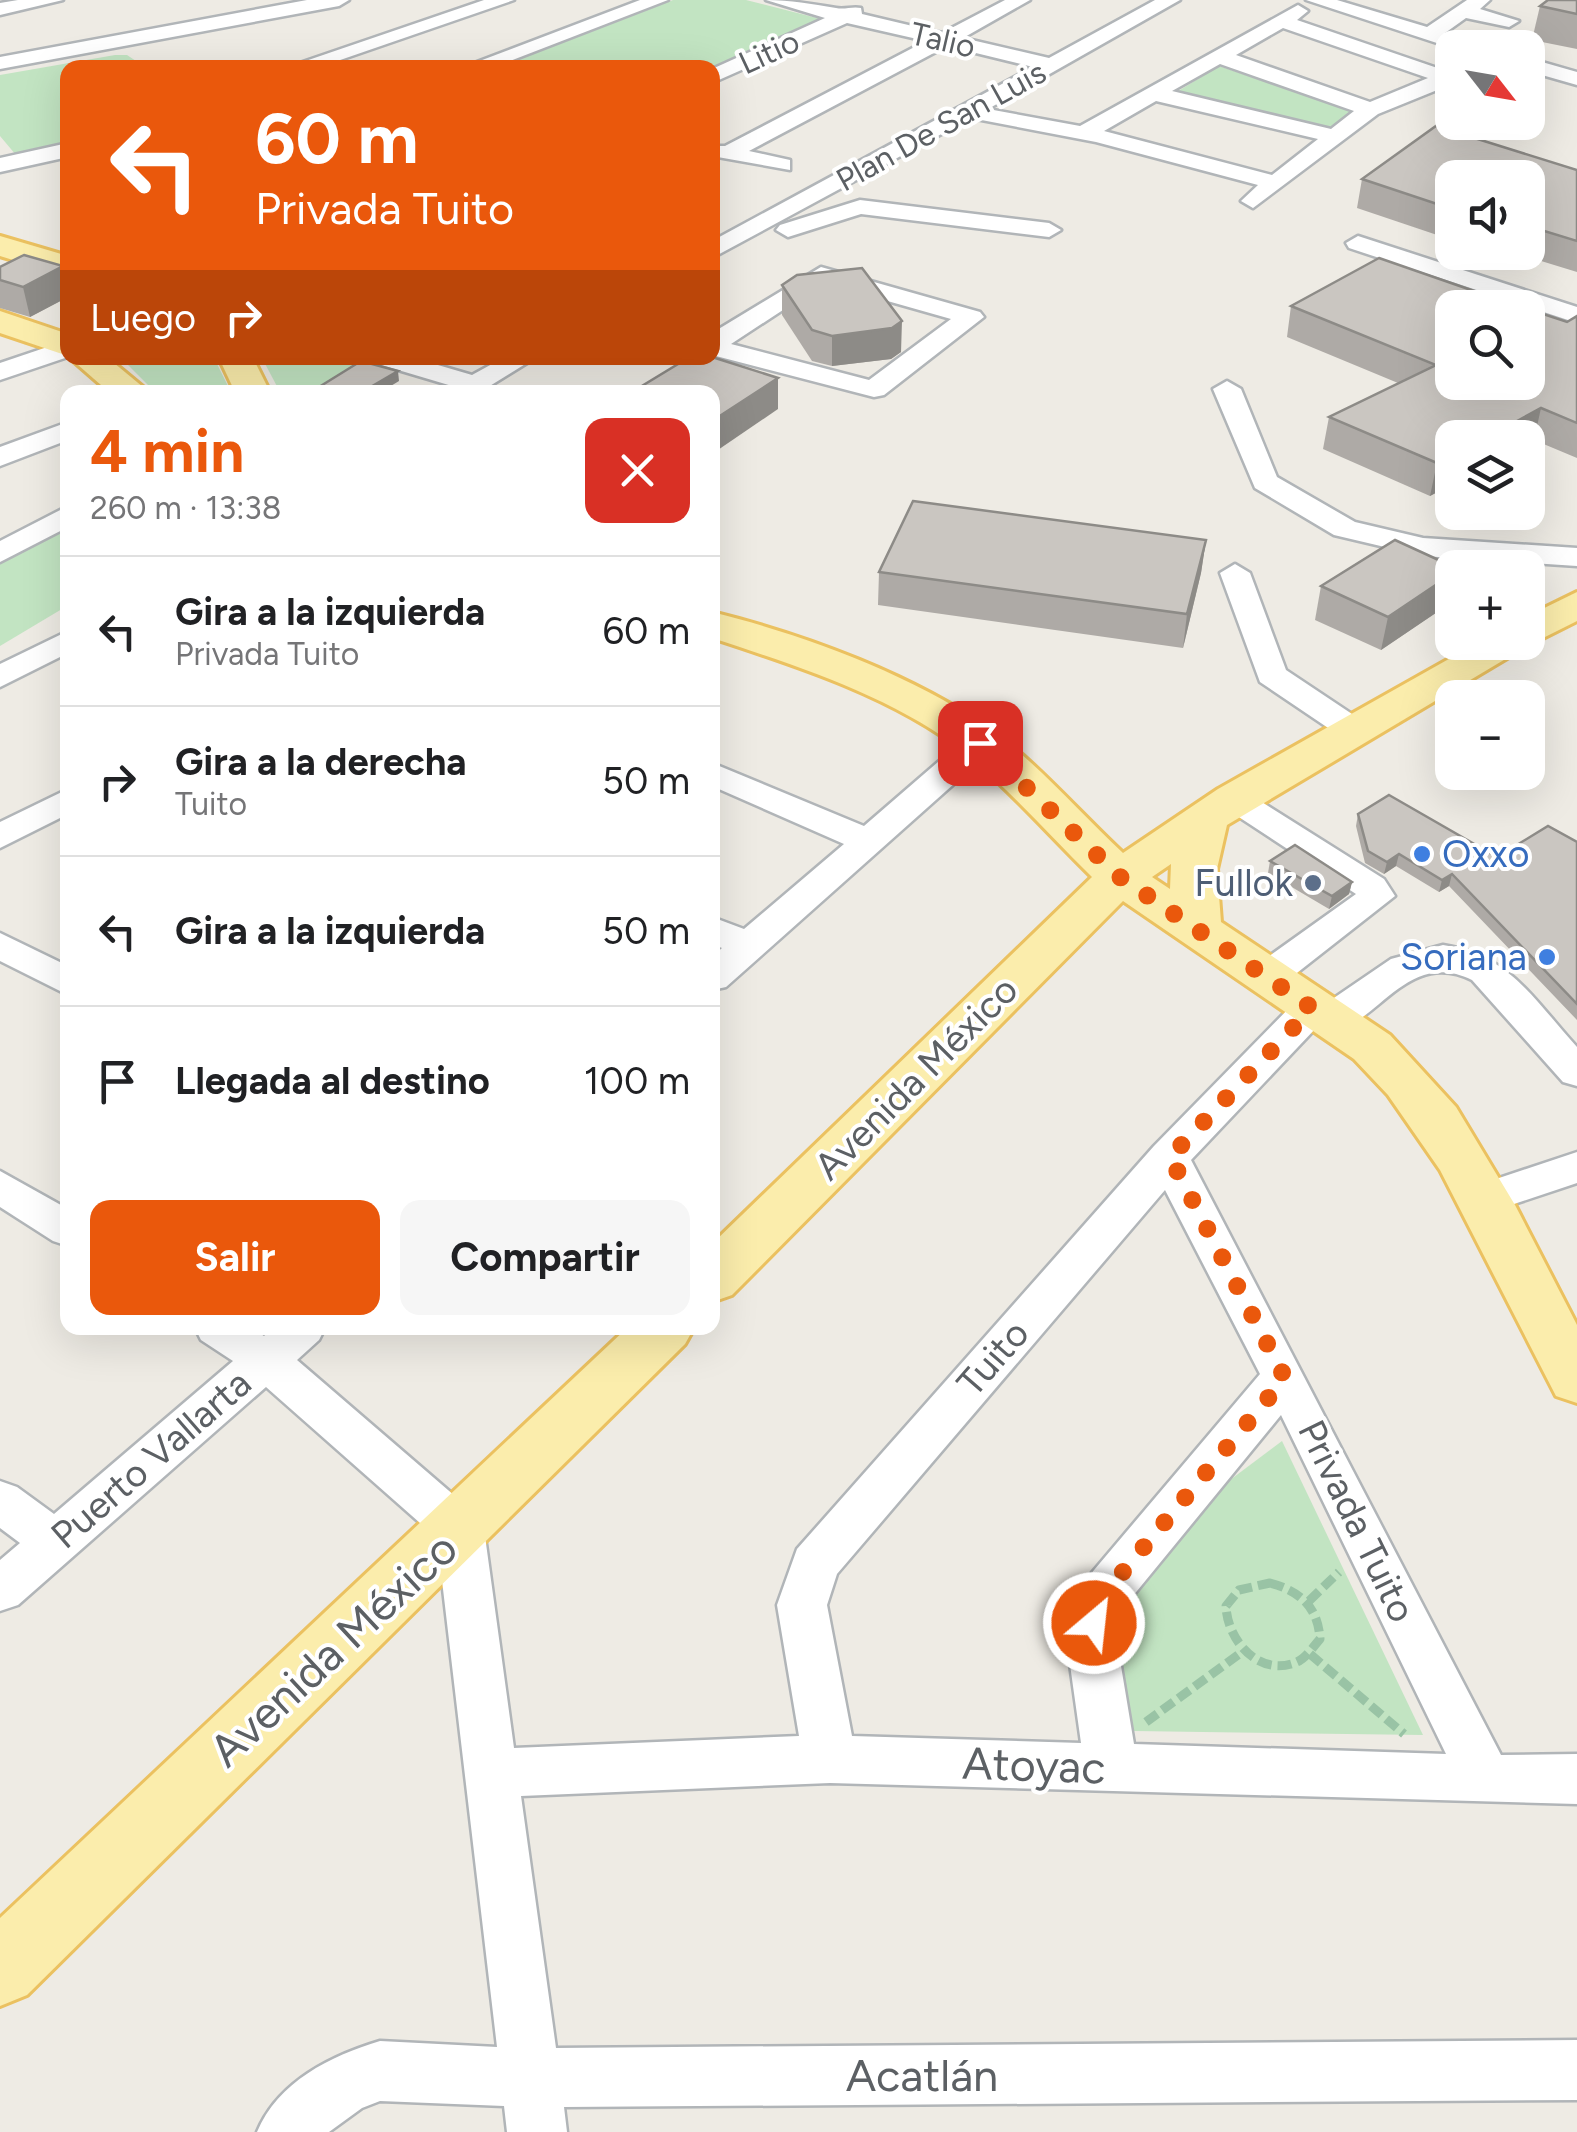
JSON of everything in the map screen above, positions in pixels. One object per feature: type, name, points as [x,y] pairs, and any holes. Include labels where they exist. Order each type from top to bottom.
[{"type":"main road","points":[[0,246],[53,263]]},
{"type":"main road","points":[[0,320],[60,343]]},
{"type":"main road","points":[[95,365],[122,385]]},
{"type":"main road","points":[[1545,622],[1577,604]]},
{"type":"main road","points":[[720,627],[814,657],[931,712],[980,743],[1120,877],[1393,1066],[1439,1127],[1492,1211],[1540,1317],[1577,1379]]},
{"type":"main road","name":"Avenida México","points":[[720,1272],[1120,877],[1220,808],[1478,660]]},
{"type":"main road","points":[[1197,931],[1194,869],[1220,808]]},
{"type":"main road","points":[[1492,1211],[1577,1310]]},
{"type":"main road","name":"Avenida México","points":[[0,1969],[460,1530],[657,1335]]},
{"type":"street","points":[[0,9],[53,0]]},
{"type":"street","points":[[0,63],[243,21],[291,5],[339,0]]},
{"type":"street","points":[[317,60],[504,0]]},
{"type":"street","points":[[493,60],[658,0]]},
{"type":"street","name":"Talio","points":[[776,0],[1052,65]]},
{"type":"street","name":"Litio","points":[[720,73],[879,0]]},
{"type":"street","points":[[720,151],[1020,0]]},
{"type":"street","name":"Plan De San Luis","points":[[720,248],[1170,0]]},
{"type":"street","points":[[1430,34],[1473,3],[1510,22]]},
{"type":"street","points":[[1253,201],[1272,182],[1370,109],[1446,81],[1444,74],[1298,10]]},
{"type":"street","points":[[972,112],[1091,133],[1224,58],[1298,10],[1401,17],[1435,36]]},
{"type":"street","points":[[243,21],[300,60]]},
{"type":"street","points":[[130,41],[153,59]]},
{"type":"street","points":[[1224,58],[1370,109]]},
{"type":"street","points":[[1545,69],[1577,79]]},
{"type":"street","points":[[1156,94],[1333,136]]},
{"type":"street","points":[[992,99],[1091,133],[1272,182]]},
{"type":"street","points":[[720,151],[782,166]]},
{"type":"street","points":[[0,164],[60,152]]},
{"type":"street","points":[[24,160],[32,171],[56,180]]},
{"type":"street","points":[[720,250],[860,207],[1049,230]]},
{"type":"street","points":[[1358,242],[1577,315]]},
{"type":"street","points":[[0,276],[53,263]]},
{"type":"street","points":[[720,341],[821,274],[970,316],[874,389],[720,348]]},
{"type":"street","points":[[0,372],[60,349]]},
{"type":"street","points":[[406,365],[460,385]]},
{"type":"street","points":[[473,385],[509,365]]},
{"type":"street","points":[[1226,389],[1265,482],[1345,529],[1423,547],[1577,557]]},
{"type":"street","points":[[0,457],[60,433]]},
{"type":"street","points":[[0,553],[60,519]]},
{"type":"street","points":[[1235,573],[1272,676],[1355,730]]},
{"type":"street","points":[[0,677],[60,644]]},
{"type":"street","points":[[720,971],[980,743]]},
{"type":"street","points":[[720,776],[870,842]]},
{"type":"street","points":[[0,837],[60,803]]},
{"type":"street","points":[[1220,808],[1376,891],[1376,901],[1265,978]]},
{"type":"street","points":[[720,933],[749,946]]},
{"type":"street","points":[[0,945],[60,979]]},
{"type":"street","name":"Tuito","points":[[830,1759],[802,1605],[814,1564],[1170,1157],[1321,1013],[1425,956],[1446,954],[1468,959],[1486,970],[1577,1072]]},
{"type":"street","name":"Privada Tuito","points":[[1170,1157],[1486,1780]]},
{"type":"street","points":[[1492,1211],[1577,1167]]},
{"type":"street","points":[[0,1186],[60,1225]]},
{"type":"street","points":[[228,1335],[265,1359],[460,1530],[533,2105]]},
{"type":"street","name":"Puerto Vallarta","points":[[0,1590],[294,1335]]},
{"type":"street","points":[[1111,1766],[1091,1636],[1098,1610],[1107,1591],[1285,1378]]},
{"type":"street","points":[[0,1500],[56,1542]]},
{"type":"street","name":"Atoyac","points":[[490,1773],[830,1759],[1486,1780],[1577,1779]]},
{"type":"street","name":"Acatlán","points":[[287,2132],[304,2112],[358,2076],[380,2071],[533,2105],[1577,2070]]},
{"type":"path","points":[[1308,1601],[1342,1565],[1348,1579]]},
{"type":"path","points":[[1270,1583],[1308,1601],[1320,1626],[1320,1639],[1310,1654],[1284,1665],[1255,1660],[1232,1643],[1224,1622],[1234,1595],[1256,1584],[1270,1583]]},
{"type":"path","points":[[1153,1731],[1134,1731],[1242,1652]]},
{"type":"path","points":[[1310,1654],[1406,1735]]},
{"type":"path","points":[[1386,1734],[1423,1735]]},
{"type":"green space","points":[[673,0],[746,0],[821,19],[720,67],[720,60],[518,60]]},
{"type":"green space","points":[[127,55],[134,60],[86,60]]},
{"type":"green space","points":[[60,65],[60,145],[16,155],[0,136],[0,75]]},
{"type":"green space","points":[[1219,66],[1354,112],[1329,130],[1175,93]]},
{"type":"green space","points":[[128,365],[218,365],[228,385],[148,385]]},
{"type":"green space","points":[[266,365],[369,366],[340,385],[276,385]]},
{"type":"green space","points":[[60,532],[60,610],[0,646],[0,563]]},
{"type":"green space","points":[[1282,1441],[1423,1735],[1134,1731],[1115,1639],[1117,1620],[1129,1597],[1222,1486]]},
{"type":"building","points":[[1548,0],[1577,0],[1577,14],[1540,6]]},
{"type":"building","points":[[1435,127],[1435,140],[1481,140],[1545,160],[1435,160],[1435,203],[1362,179]]},
{"type":"building","points":[[1545,160],[1577,170],[1577,241],[1545,231]]},
{"type":"building","points":[[24,255],[60,265],[23,287],[0,280],[0,267]]},
{"type":"building","points":[[1379,258],[1471,290],[1435,290],[1435,365],[1291,306]]},
{"type":"building","points":[[862,268],[902,321],[892,328],[832,336],[812,330],[782,285],[797,275]]},
{"type":"building","points":[[1545,315],[1567,322],[1577,316],[1577,423],[1541,408],[1519,420],[1435,420],[1435,462],[1329,417],[1435,365],[1435,400],[1545,400]]},
{"type":"building","points":[[720,360],[778,378],[720,416],[720,385],[644,385],[676,365],[720,365]]},
{"type":"building","points":[[355,365],[398,371],[374,385],[322,385]]},
{"type":"building","points":[[913,501],[1206,540],[1187,614],[879,572]]},
{"type":"building","points":[[1395,540],[1435,558],[1435,585],[1388,617],[1321,586]]},
{"type":"building","points":[[1389,795],[1497,857],[1548,826],[1577,842],[1577,1004],[1452,874],[1442,880],[1399,854],[1387,862],[1368,851],[1358,814]]},
{"type":"building","points":[[1295,845],[1352,882],[1332,896],[1270,861]]},
{"type":"place","name":"Oxxo","points":[[1422,854]]},
{"type":"place","name":"Fullok","points":[[1313,883]]},
{"type":"place","name":"Soriana","points":[[1547,957]]},
{"type":"route","points":[[980,743],[1120,877],[1312,1008],[1170,1157],[1285,1378],[1107,1591],[1094,1623]]}]
